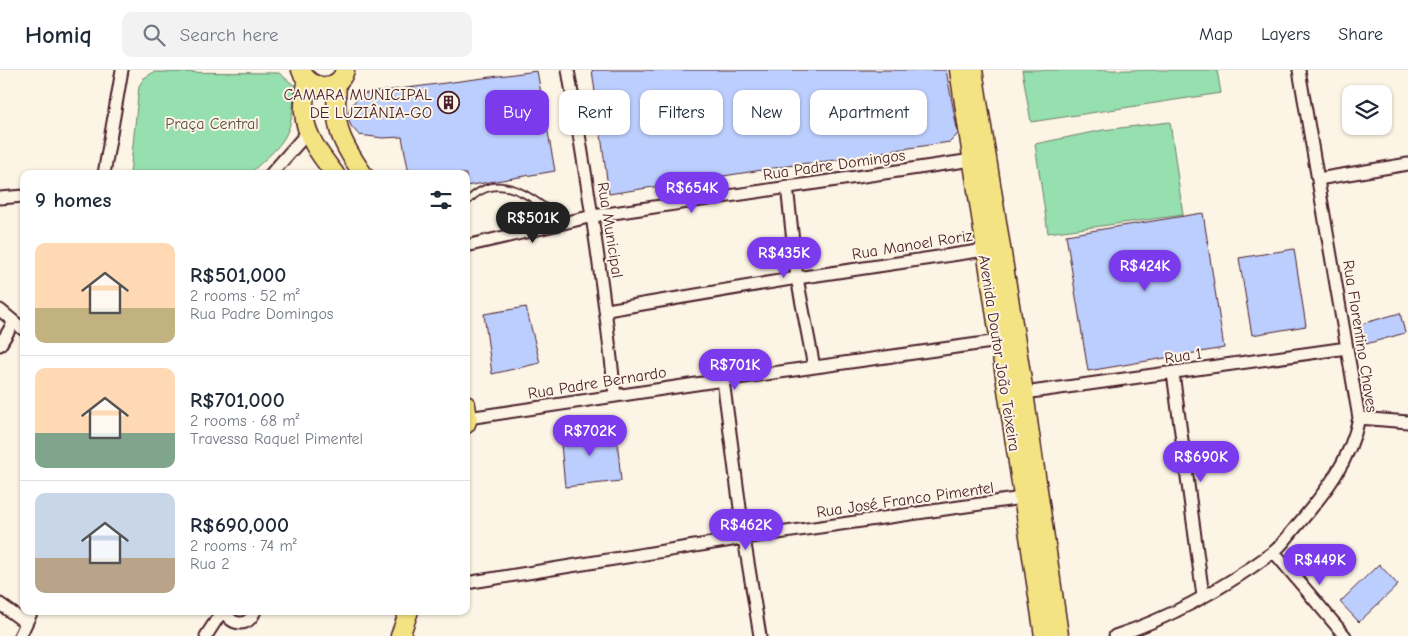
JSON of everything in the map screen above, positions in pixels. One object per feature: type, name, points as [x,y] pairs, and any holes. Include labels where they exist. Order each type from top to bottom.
[{"type":"main road","name":"Avenida Doutor João Teixeira","points":[[959,70],[979,159],[1007,340],[1022,498],[1052,636]]},
{"type":"main road","name":"Avenida Doutor João Teixeira","points":[[973,70],[985,250],[1007,340],[1024,393],[1052,636]]},
{"type":"main road","points":[[304,76],[316,86],[327,87],[341,76]]},
{"type":"main road","points":[[304,76],[304,112],[308,132],[320,155],[332,170]]},
{"type":"main road","points":[[341,76],[337,124],[343,145],[360,170]]},
{"type":"main road","points":[[400,636],[408,615]]},
{"type":"street","points":[[105,170],[122,70]]},
{"type":"street","name":"Rua Municipal","points":[[568,70],[607,310],[615,396]]},
{"type":"street","name":"Rua Florentino Chaves","points":[[1115,636],[1175,614],[1274,552],[1313,507],[1342,468],[1350,451],[1359,418],[1299,70]]},
{"type":"street","points":[[275,170],[308,132]]},
{"type":"street","name":"Rua Padre Domingos","points":[[470,245],[593,216],[979,159]]},
{"type":"street","points":[[1318,179],[1408,164]]},
{"type":"street","points":[[787,186],[798,278],[814,367]]},
{"type":"street","points":[[0,198],[20,196]]},
{"type":"street","name":"Rua Manoel Roriz","points":[[607,310],[798,278],[985,250]]},
{"type":"street","points":[[0,310],[20,327]]},
{"type":"street","points":[[0,345],[14,322]]},
{"type":"street","name":"Rua Padre Bernardo","points":[[470,416],[1007,340]]},
{"type":"street","name":"Rua 1","points":[[1024,393],[1347,348]]},
{"type":"street","points":[[1173,373],[1203,596]]},
{"type":"street","points":[[723,380],[744,538],[760,636]]},
{"type":"street","points":[[1359,418],[1408,422]]},
{"type":"street","name":"Rua José Franco Pimentel","points":[[470,583],[744,538],[1022,498]]},
{"type":"street","points":[[1274,552],[1345,636]]},
{"type":"street","points":[[0,604],[26,623]]},
{"type":"street","points":[[20,636],[30,615]]},
{"type":"street","points":[[206,636],[220,615]]},
{"type":"street","points":[[226,615],[228,619],[238,623],[248,621],[255,615]]},
{"type":"lane","points":[[470,199],[484,189],[496,186],[511,187],[526,194],[565,222]]},
{"type":"green space","points":[[1022,70],[1217,70],[1221,93],[1031,122]]},
{"type":"green space","name":"Praça Central","points":[[154,72],[279,73],[295,86],[292,117],[289,127],[280,144],[253,170],[130,170],[139,86],[144,78]]},
{"type":"green space","points":[[1170,122],[1183,215],[1048,233],[1035,144],[1103,130]]},
{"type":"building","points":[[592,70],[946,70],[958,134],[950,142],[882,152],[881,155],[800,164],[609,194],[601,135],[630,135],[630,90],[595,90]]},
{"type":"building","points":[[537,71],[540,90],[485,90],[485,135],[549,135],[555,171],[470,185],[470,170],[408,170],[402,137],[383,138],[359,135],[351,126],[348,117],[350,107],[361,94]]},
{"type":"building","points":[[1203,213],[1224,348],[1088,371],[1066,235]]},
{"type":"building","points":[[1294,249],[1306,326],[1252,335],[1239,258]]},
{"type":"building","points":[[526,307],[540,363],[492,374],[484,314]]},
{"type":"building","points":[[1400,313],[1405,333],[1366,344],[1361,324]]},
{"type":"building","points":[[616,427],[621,481],[565,487],[560,433]]},
{"type":"building","points":[[1379,564],[1398,585],[1359,622],[1340,602]]},
{"type":"place","name":"CAMARA MUNICIPAL DE LUZIÂNIA-GO","points":[[448,103]]}]
